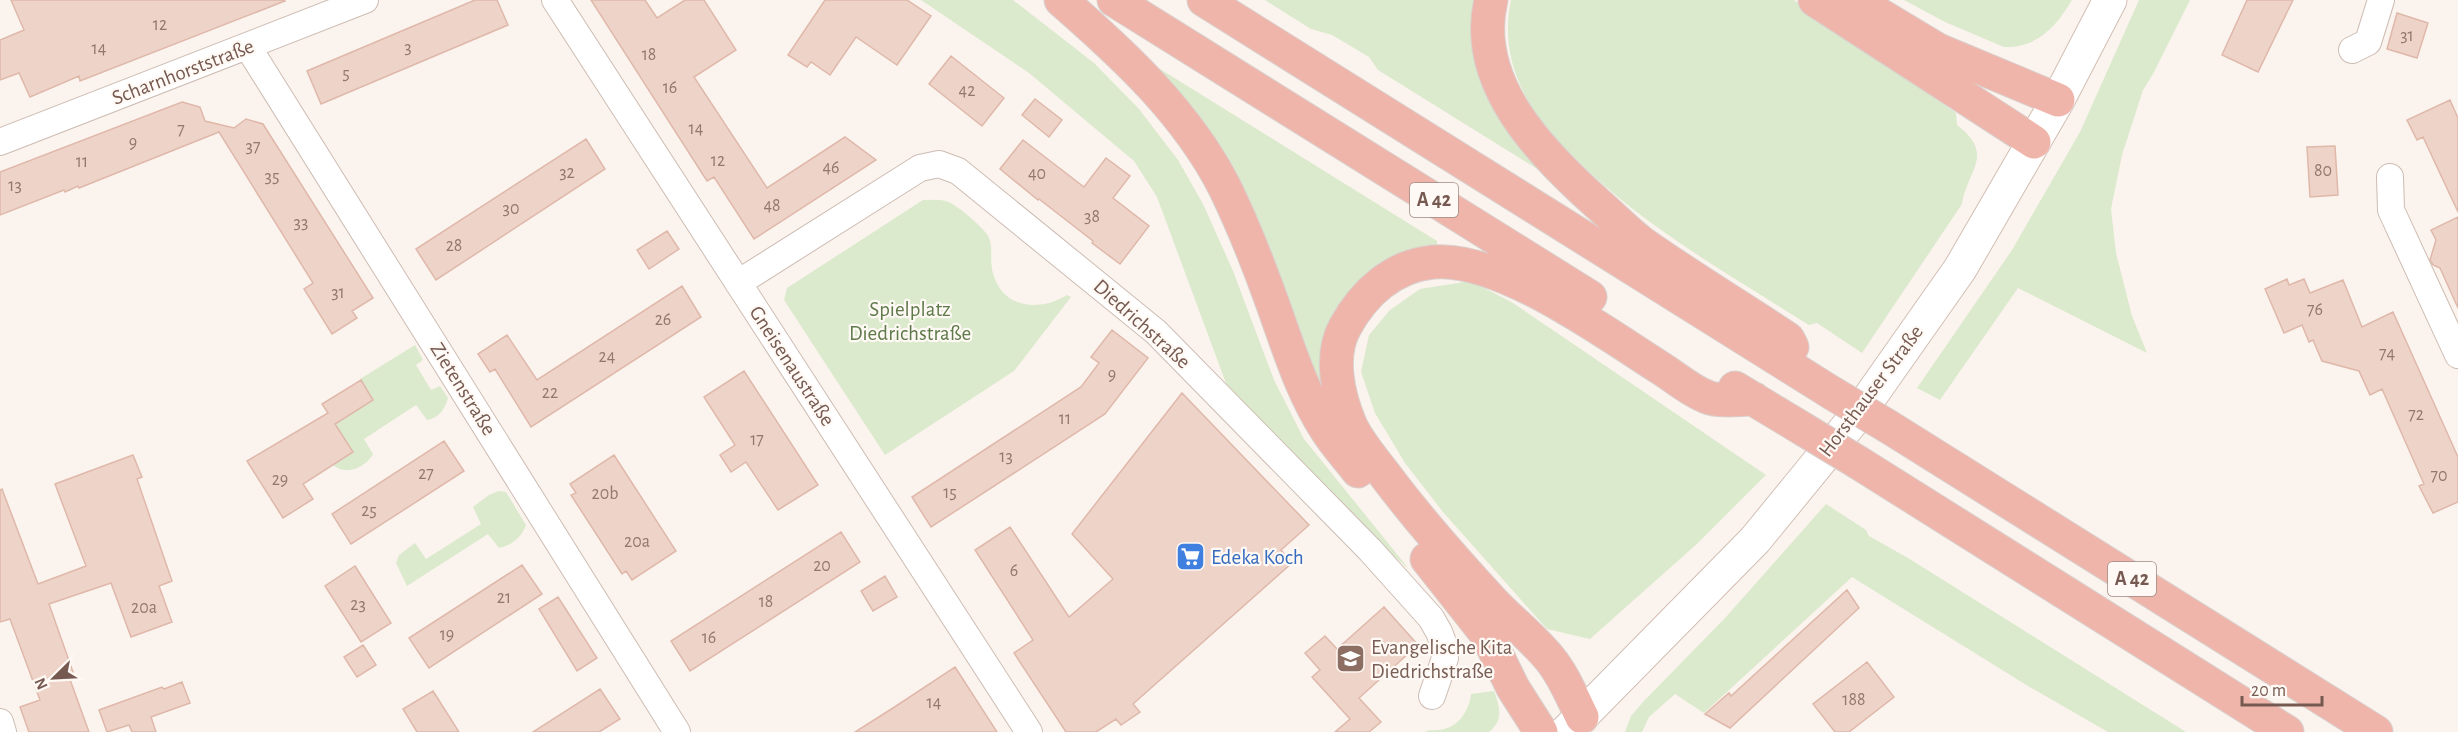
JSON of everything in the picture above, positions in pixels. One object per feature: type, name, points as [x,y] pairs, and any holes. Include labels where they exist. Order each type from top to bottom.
[{"type":"highway","points":[[1061,0],[1111,43],[1156,90],[1189,132],[1228,195],[1249,242],[1293,363],[1328,432],[1487,635],[1513,688],[1541,732]]},
{"type":"highway","name":"A 42","points":[[1114,0],[2287,732]]},
{"type":"highway","name":"A 42","points":[[1204,0],[2376,732]]},
{"type":"highway","points":[[1491,0],[1487,14],[1490,54],[1502,90],[1525,129],[1566,176],[1641,242],[1788,339],[1805,376]]},
{"type":"highway","points":[[1815,0],[2034,142]]},
{"type":"highway","points":[[1855,0],[1938,50],[2058,100]]},
{"type":"highway","points":[[1579,727],[1558,670],[1493,602],[1408,506],[1351,426],[1340,395],[1336,360],[1343,332],[1355,309],[1371,290],[1390,276],[1413,266],[1433,262],[1460,264],[1497,273],[1542,294],[1708,397],[1754,399]]},
{"type":"main road","name":"Horsthauser Straße","points":[[1579,727],[1755,540],[1857,414],[1960,269],[2058,100],[2110,0]]},
{"type":"street","name":"Scharnhorststraße","points":[[0,142],[365,0]]},
{"type":"street","name":"Gneisenaustraße","points":[[555,0],[1029,732]]},
{"type":"street","points":[[2352,50],[2368,42],[2381,0]]},
{"type":"street","name":"Zietenstraße","points":[[248,47],[677,732]]},
{"type":"street","name":"Diedrichstraße","points":[[738,283],[920,168],[939,164],[958,171],[1156,332],[1378,559],[1431,618],[1439,632],[1444,658],[1432,696]]},
{"type":"street","points":[[2390,177],[2391,210],[2458,355]]},
{"type":"street","points":[[0,722],[3,732]]},
{"type":"green space","points":[[921,0],[1013,0],[1094,63],[1139,109],[1178,160],[1203,204],[1233,271],[1274,380],[1304,439],[1409,569],[1368,534],[1227,386],[1157,197],[1134,161],[1029,73]]},
{"type":"green space","points":[[1265,0],[1481,0],[1542,165],[1539,170],[1378,70],[1369,57],[1332,35],[1311,29]]},
{"type":"green space","points":[[1511,0],[1794,0],[1956,113],[1957,125],[1969,136],[1975,145],[1977,154],[1962,204],[1862,353],[1817,323],[1809,325],[1652,224],[1595,177],[1568,151],[1538,116],[1519,82],[1509,48],[1508,24]]},
{"type":"green space","points":[[1904,0],[2072,0],[2052,27],[2036,40],[2004,47],[1945,22]]},
{"type":"green space","points":[[2139,0],[2190,0],[2143,90],[2122,155],[2111,209],[2116,253],[2132,316],[2147,353],[2018,288],[1940,400],[1917,388],[2012,250],[2080,132]]},
{"type":"green space","points":[[1160,69],[1437,241],[1437,250],[1375,274],[1328,404],[1157,72]]},
{"type":"green space","name":"Spielplatz Diedrichstraße","points":[[923,200],[941,200],[956,206],[985,232],[990,240],[993,273],[998,285],[1013,300],[1034,305],[1045,304],[1067,295],[1071,297],[1014,371],[885,455],[784,300],[787,288]]},
{"type":"green space","points":[[1471,281],[1513,303],[1766,475],[1698,543],[1590,639],[1547,629],[1443,512],[1405,463],[1375,413],[1361,372],[1369,335],[1390,310],[1420,289]]},
{"type":"green space","points":[[415,345],[423,360],[416,365],[431,390],[440,386],[448,398],[443,409],[438,415],[427,420],[416,405],[364,439],[373,454],[360,467],[344,470],[333,465],[352,452],[335,424],[373,400],[360,379]]},
{"type":"green space","points":[[499,491],[506,492],[526,525],[519,537],[499,548],[488,534],[407,586],[396,563],[399,555],[415,543],[426,559],[481,524],[473,507],[489,495]]},
{"type":"green space","points":[[1826,504],[1866,530],[1869,536],[2186,732],[2108,732],[2028,686],[1852,577],[1704,713],[1675,694],[1649,717],[1642,732],[1625,732],[1631,716],[1643,702],[1726,617]]},
{"type":"green space","points":[[1494,691],[1498,702],[1499,718],[1489,732],[1425,732],[1445,729],[1456,723],[1465,713],[1471,694]]},
{"type":"building","points":[[11,0],[285,1],[80,81],[79,76],[30,97],[19,73],[0,80],[0,40],[24,30]]},
{"type":"building","points":[[475,0],[497,0],[508,25],[321,104],[307,71]]},
{"type":"building","points":[[591,0],[645,0],[657,18],[685,0],[704,0],[736,50],[694,77],[767,188],[845,137],[876,160],[754,239],[714,177],[707,181]]},
{"type":"building","points":[[825,0],[907,0],[931,16],[897,65],[856,37],[830,75],[811,62],[807,67],[788,55]]},
{"type":"building","points":[[2247,0],[2293,0],[2258,72],[2222,55]]},
{"type":"building","points":[[2397,13],[2428,23],[2417,58],[2387,49]]},
{"type":"building","points":[[951,56],[1004,98],[982,126],[929,84]]},
{"type":"building","points":[[1035,99],[1062,120],[1049,137],[1022,115]]},
{"type":"building","points":[[2450,100],[2458,118],[2458,212],[2423,137],[2417,140],[2407,120]]},
{"type":"building","points":[[182,102],[200,107],[205,121],[234,128],[246,119],[263,124],[373,298],[352,311],[357,318],[332,334],[304,289],[313,283],[219,132],[79,188],[78,186],[65,192],[64,190],[0,215],[0,172]]},
{"type":"building","points":[[586,139],[605,169],[436,280],[416,249]]},
{"type":"building","points":[[1023,140],[1084,187],[1106,158],[1130,176],[1113,198],[1149,226],[1120,264],[1000,169]]},
{"type":"building","points":[[2335,146],[2338,195],[2310,197],[2307,147]]},
{"type":"building","points":[[2458,217],[2458,308],[2440,268],[2433,265],[2430,260],[2436,240],[2431,230]]},
{"type":"building","points":[[667,231],[679,249],[649,269],[637,250]]},
{"type":"building","points":[[2287,279],[2289,285],[2304,279],[2310,293],[2343,280],[2362,327],[2393,312],[2458,457],[2458,502],[2433,513],[2419,486],[2424,484],[2382,389],[2370,395],[2359,371],[2322,361],[2313,340],[2309,342],[2302,325],[2284,333],[2265,289]]},
{"type":"building","points":[[682,286],[701,317],[531,427],[495,369],[490,372],[478,354],[507,335],[537,380]]},
{"type":"building","points":[[1112,330],[1148,358],[1105,414],[931,527],[912,497],[1081,387],[1099,363],[1091,357]]},
{"type":"building","points":[[744,371],[818,485],[778,510],[746,462],[731,472],[720,455],[735,445],[704,397]]},
{"type":"building","points":[[361,380],[373,400],[335,424],[353,452],[303,484],[313,499],[283,518],[247,461],[328,413],[322,404]]},
{"type":"building","name":"Edeka Koch","points":[[1182,393],[1309,525],[1281,550],[1292,563],[1133,704],[1140,712],[1121,725],[1116,719],[1096,732],[1066,732],[1014,653],[1033,640],[975,550],[1010,527],[1069,617],[1113,579],[1072,534]]},
{"type":"building","points":[[444,441],[464,471],[351,544],[332,514]]},
{"type":"building","points":[[133,455],[142,477],[137,479],[172,581],[159,586],[172,622],[131,637],[111,583],[49,604],[73,672],[68,674],[89,732],[29,732],[20,707],[40,700],[10,619],[0,622],[0,490],[2,489],[38,584],[86,566],[55,484]]},
{"type":"building","points":[[614,455],[676,551],[632,580],[626,571],[622,574],[571,495],[576,493],[570,484]]},
{"type":"building","points":[[841,532],[860,562],[690,671],[671,641]]},
{"type":"building","points":[[522,565],[542,594],[429,668],[409,638]]},
{"type":"building","points":[[355,566],[391,623],[361,642],[325,586]]},
{"type":"building","points":[[885,576],[897,597],[873,611],[861,591]]},
{"type":"building","points":[[1847,590],[1859,608],[1730,728],[1705,714],[1729,693],[1731,696]]},
{"type":"building","points":[[558,597],[597,658],[577,671],[539,609]]},
{"type":"building","points":[[1384,607],[1418,645],[1359,698],[1381,722],[1369,732],[1335,732],[1350,719],[1312,677],[1320,670],[1305,653],[1325,636],[1337,649]]},
{"type":"building","points":[[363,645],[376,665],[357,677],[344,657]]},
{"type":"building","points":[[1867,662],[1894,697],[1849,732],[1835,732],[1813,704]]},
{"type":"building","points":[[955,667],[997,732],[855,732],[893,708]]},
{"type":"building","points":[[182,682],[190,703],[151,717],[156,732],[132,732],[129,725],[107,732],[99,710]]},
{"type":"building","points":[[600,689],[620,719],[599,732],[533,732]]},
{"type":"building","points":[[433,691],[459,732],[417,732],[403,709]]},
{"type":"place","name":"Edeka Koch","points":[[1190,557]]},
{"type":"place","name":"Evangelische Kita Diedrichstraße","points":[[1350,659]]}]
